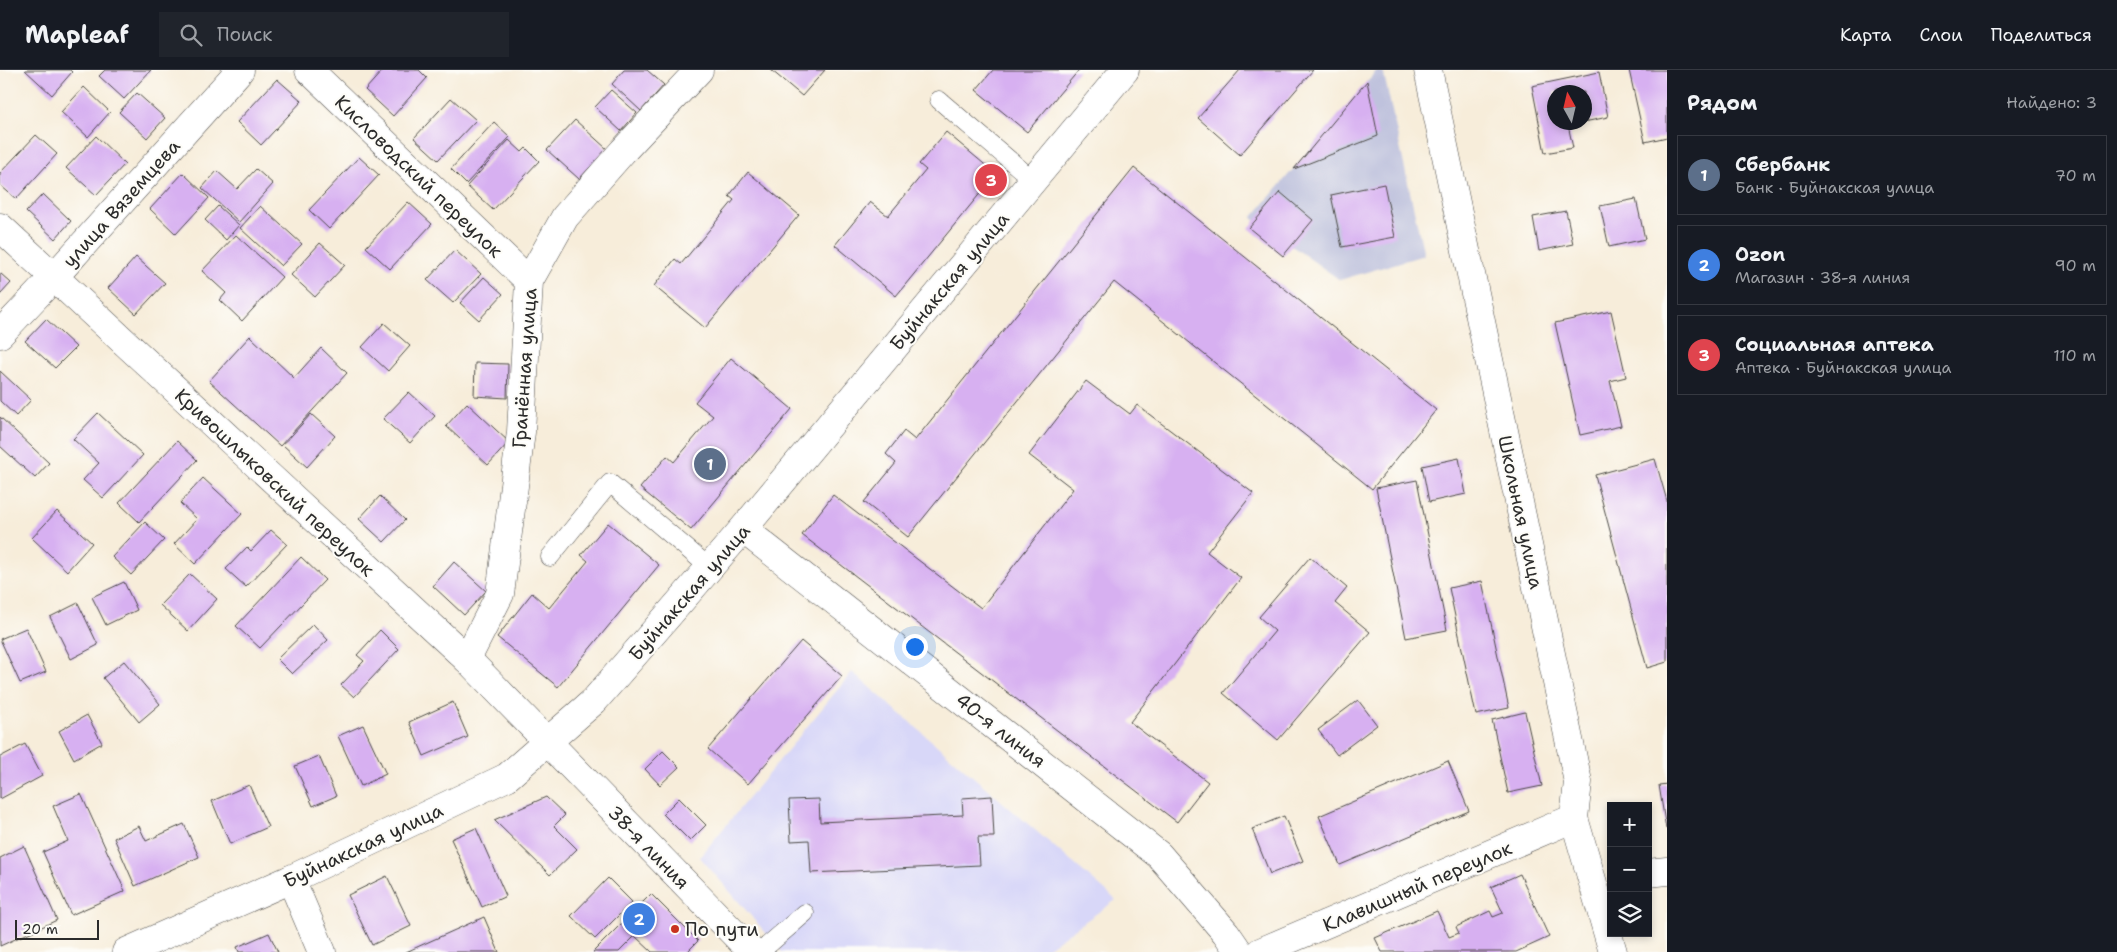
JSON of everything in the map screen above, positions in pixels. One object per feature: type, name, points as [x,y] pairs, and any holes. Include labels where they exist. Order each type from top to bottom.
[{"type":"street","name":"улица Вяземцева","points":[[0,334],[54,277],[240,70]]},
{"type":"street","name":"Кисловодский переулок","points":[[309,70],[529,281]]},
{"type":"street","name":"Гранённая улица","points":[[467,659],[500,594],[521,432],[529,281],[565,217],[623,151],[699,70]]},
{"type":"street","name":"Буйнакская улица","points":[[126,952],[291,879],[507,777],[594,701],[743,529],[1125,70]]},
{"type":"street","name":"Школьная улица","points":[[1428,70],[1578,782],[1574,818],[1601,877],[1613,952]]},
{"type":"street","name":"Кривошлыковский переулок","points":[[0,227],[467,659],[546,742]]},
{"type":"street","name":"40-я линия","points":[[743,529],[1159,855],[1226,932],[1239,952]]},
{"type":"street","name":"38-я линия","points":[[546,742],[752,952]]},
{"type":"street","name":"Клавишный переулок","points":[[1260,952],[1574,818]]},
{"type":"street","points":[[1652,873],[1667,871]]},
{"type":"street","points":[[291,879],[322,952]]},
{"type":"lane","points":[[939,100],[1033,180]]},
{"type":"lane","points":[[550,558],[610,483],[710,568]]},
{"type":"lane","points":[[760,952],[804,913]]},
{"type":"shaded area","points":[[1377,70],[1383,70],[1424,255],[1340,280],[1252,218]]},
{"type":"shaded area","points":[[852,672],[1116,900],[1041,952],[782,952],[700,857]]},
{"type":"building","points":[[25,70],[70,70],[72,72],[52,95]]},
{"type":"building","points":[[105,70],[151,70],[124,99],[99,76]]},
{"type":"building","points":[[383,70],[419,70],[427,78],[393,116],[365,90]]},
{"type":"building","points":[[624,70],[647,70],[664,85],[641,111],[612,84]]},
{"type":"building","points":[[771,70],[825,70],[802,96]]},
{"type":"building","points":[[993,70],[1079,70],[1027,132],[976,90]]},
{"type":"building","points":[[1240,70],[1313,70],[1240,155],[1198,118]]},
{"type":"building","points":[[1629,70],[1667,70],[1667,137],[1645,142]]},
{"type":"building","points":[[1599,72],[1608,117],[1592,120],[1592,85],[1547,85],[1547,130],[1569,130],[1573,148],[1545,153],[1532,86]]},
{"type":"building","points":[[277,79],[302,101],[261,145],[237,122]]},
{"type":"building","points":[[1367,81],[1378,136],[1294,169]]},
{"type":"building","points":[[84,87],[110,112],[88,137],[61,112]]},
{"type":"building","points":[[611,90],[637,113],[621,131],[595,107]]},
{"type":"building","points":[[137,93],[165,118],[147,138],[119,112]]},
{"type":"building","points":[[451,98],[476,120],[438,160],[414,138]]},
{"type":"building","points":[[575,120],[607,149],[579,179],[547,150]]},
{"type":"building","points":[[494,122],[510,137],[466,184],[451,169]]},
{"type":"building","points":[[946,132],[996,174],[896,296],[835,245],[870,202],[888,216],[926,170],[919,164]]},
{"type":"building","points":[[36,135],[57,154],[16,199],[0,185],[0,173]]},
{"type":"building","points":[[96,136],[125,164],[96,195],[66,168]]},
{"type":"building","points":[[509,140],[522,152],[526,148],[539,161],[493,210],[467,186]]},
{"type":"building","points":[[359,157],[379,175],[329,229],[309,210]]},
{"type":"building","points":[[1134,168],[1436,410],[1372,489],[1114,282],[908,537],[864,502],[896,463],[886,454],[904,431],[915,440]]},
{"type":"building","points":[[256,169],[273,184],[239,222],[202,188],[217,171],[237,189]]},
{"type":"building","points":[[748,172],[799,215],[705,328],[654,286],[675,259],[681,264],[734,200],[729,196]]},
{"type":"building","points":[[183,173],[209,198],[176,234],[150,209]]},
{"type":"building","points":[[1384,184],[1395,237],[1342,247],[1331,195]]},
{"type":"building","points":[[1280,192],[1313,220],[1283,256],[1249,228]]},
{"type":"building","points":[[43,194],[71,221],[55,239],[26,212]]},
{"type":"building","points":[[1636,199],[1645,239],[1609,247],[1600,206]]},
{"type":"building","points":[[408,202],[432,224],[390,269],[366,247]]},
{"type":"building","points":[[218,206],[239,225],[226,240],[205,220]]},
{"type":"building","points":[[260,206],[302,244],[281,266],[240,228]]},
{"type":"building","points":[[1566,211],[1573,244],[1539,251],[1533,217]]},
{"type":"building","points":[[236,235],[282,277],[242,321],[220,300],[226,293],[202,271]]},
{"type":"building","points":[[320,243],[345,265],[315,297],[291,275]]},
{"type":"building","points":[[455,250],[481,274],[453,303],[427,280]]},
{"type":"building","points":[[136,257],[165,283],[136,314],[108,288]]},
{"type":"building","points":[[0,273],[11,283],[0,295]]},
{"type":"building","points":[[484,277],[503,294],[479,320],[460,303]]},
{"type":"building","points":[[1611,311],[1626,377],[1610,381],[1621,426],[1580,435],[1555,323]]},
{"type":"building","points":[[46,319],[76,347],[55,368],[25,341]]},
{"type":"building","points":[[384,323],[410,346],[388,371],[362,347]]},
{"type":"building","points":[[250,336],[294,378],[321,348],[347,373],[280,446],[209,381]]},
{"type":"building","points":[[731,358],[792,409],[691,530],[640,488],[667,456],[674,462],[713,416],[695,402]]},
{"type":"building","points":[[475,363],[508,364],[507,398],[474,396]]},
{"type":"building","points":[[0,371],[31,400],[16,416],[0,401]]},
{"type":"building","points":[[1086,381],[1130,414],[1137,405],[1253,493],[1207,552],[1241,578],[1130,722],[1208,782],[1177,822],[802,535],[833,495],[981,608],[1073,489],[1029,455]]},
{"type":"building","points":[[409,392],[435,416],[410,443],[383,419]]},
{"type":"building","points":[[467,403],[509,442],[488,465],[446,426]]},
{"type":"building","points":[[98,413],[143,455],[103,498],[83,480],[99,463],[73,439]]},
{"type":"building","points":[[311,414],[335,436],[307,467],[283,445]]},
{"type":"building","points":[[0,417],[49,463],[35,478],[0,446]]},
{"type":"building","points":[[177,441],[197,460],[139,522],[119,503]]},
{"type":"building","points":[[1459,458],[1466,494],[1429,502],[1422,466]]},
{"type":"building","points":[[1655,459],[1667,501],[1667,662],[1647,668],[1595,475]]},
{"type":"building","points":[[203,478],[242,514],[195,564],[174,544],[197,519],[180,503]]},
{"type":"building","points":[[1417,480],[1447,630],[1406,638],[1376,488]]},
{"type":"building","points":[[380,496],[405,520],[384,542],[359,519]]},
{"type":"building","points":[[57,511],[92,543],[67,571],[32,538]]},
{"type":"building","points":[[145,522],[164,540],[131,575],[112,557]]},
{"type":"building","points":[[608,523],[659,565],[558,687],[497,637],[532,593],[549,608],[588,561],[581,555]]},
{"type":"building","points":[[271,530],[287,544],[246,587],[226,569],[247,547],[251,551]]},
{"type":"building","points":[[301,557],[325,580],[260,648],[236,626]]},
{"type":"building","points":[[1310,557],[1347,588],[1335,603],[1370,632],[1278,740],[1223,693],[1275,631],[1259,617]]},
{"type":"building","points":[[454,562],[486,591],[464,615],[433,586]]},
{"type":"building","points":[[190,574],[217,599],[188,631],[160,605]]},
{"type":"building","points":[[1482,581],[1509,708],[1476,715],[1449,588]]},
{"type":"building","points":[[124,582],[137,610],[106,625],[92,597]]},
{"type":"building","points":[[78,603],[98,645],[71,659],[50,617]]},
{"type":"building","points":[[313,624],[328,640],[292,674],[277,659]]},
{"type":"building","points":[[26,628],[46,672],[20,683],[0,639]]},
{"type":"building","points":[[380,630],[399,649],[354,697],[341,685],[364,661],[357,655]]},
{"type":"building","points":[[801,641],[842,676],[748,784],[708,749]]},
{"type":"building","points":[[124,661],[160,704],[139,722],[103,678]]},
{"type":"building","points":[[1358,700],[1377,725],[1337,755],[1318,730]]},
{"type":"building","points":[[453,702],[468,737],[424,756],[409,722]]},
{"type":"building","points":[[1525,712],[1542,786],[1508,793],[1492,720]]},
{"type":"building","points":[[87,715],[102,743],[74,759],[59,731]]},
{"type":"building","points":[[363,725],[386,774],[361,786],[338,736]]},
{"type":"building","points":[[25,744],[42,776],[0,799],[0,757]]},
{"type":"building","points":[[663,751],[679,767],[660,785],[645,769]]},
{"type":"building","points":[[319,756],[336,796],[313,806],[295,766]]},
{"type":"building","points":[[1448,761],[1469,811],[1340,865],[1319,816]]},
{"type":"building","points":[[1667,784],[1667,829],[1666,829],[1659,785]]},
{"type":"building","points":[[249,785],[268,827],[230,844],[212,801]]},
{"type":"building","points":[[81,794],[125,891],[71,915],[43,852],[68,841],[53,806]]},
{"type":"building","points":[[992,796],[994,837],[978,837],[980,865],[811,873],[809,840],[791,841],[789,800],[819,799],[820,822],[963,815],[962,798]]},
{"type":"building","points":[[546,797],[565,815],[554,826],[577,849],[550,875],[494,820]]},
{"type":"building","points":[[679,798],[706,825],[690,841],[663,814]]},
{"type":"building","points":[[1284,816],[1303,861],[1270,874],[1252,829]]},
{"type":"building","points":[[184,824],[199,857],[135,886],[114,838],[139,826],[146,841]]},
{"type":"building","points":[[476,828],[506,896],[482,907],[451,839]]},
{"type":"building","points":[[24,846],[57,920],[0,946],[0,858]]},
{"type":"building","points":[[1520,874],[1549,937],[1516,952],[1382,952],[1375,938],[1437,911],[1449,937],[1459,933],[1456,927],[1490,911],[1493,917],[1503,913],[1491,887]]},
{"type":"building","points":[[387,876],[411,926],[372,945],[348,895]]},
{"type":"building","points":[[608,878],[632,902],[595,939],[571,916]]},
{"type":"building","points":[[651,894],[698,941],[687,952],[652,952],[635,936],[619,952],[593,952]]},
{"type":"building","points":[[484,917],[499,952],[406,952]]},
{"type":"building","points":[[269,933],[278,952],[239,952],[237,947]]},
{"type":"place","name":"Социальная аптека","points":[[991,180]]},
{"type":"place","name":"Сбербанк","points":[[710,464]]},
{"type":"place","name":"Ozon","points":[[639,919]]},
{"type":"place","name":"По пути","points":[[675,929]]}]
